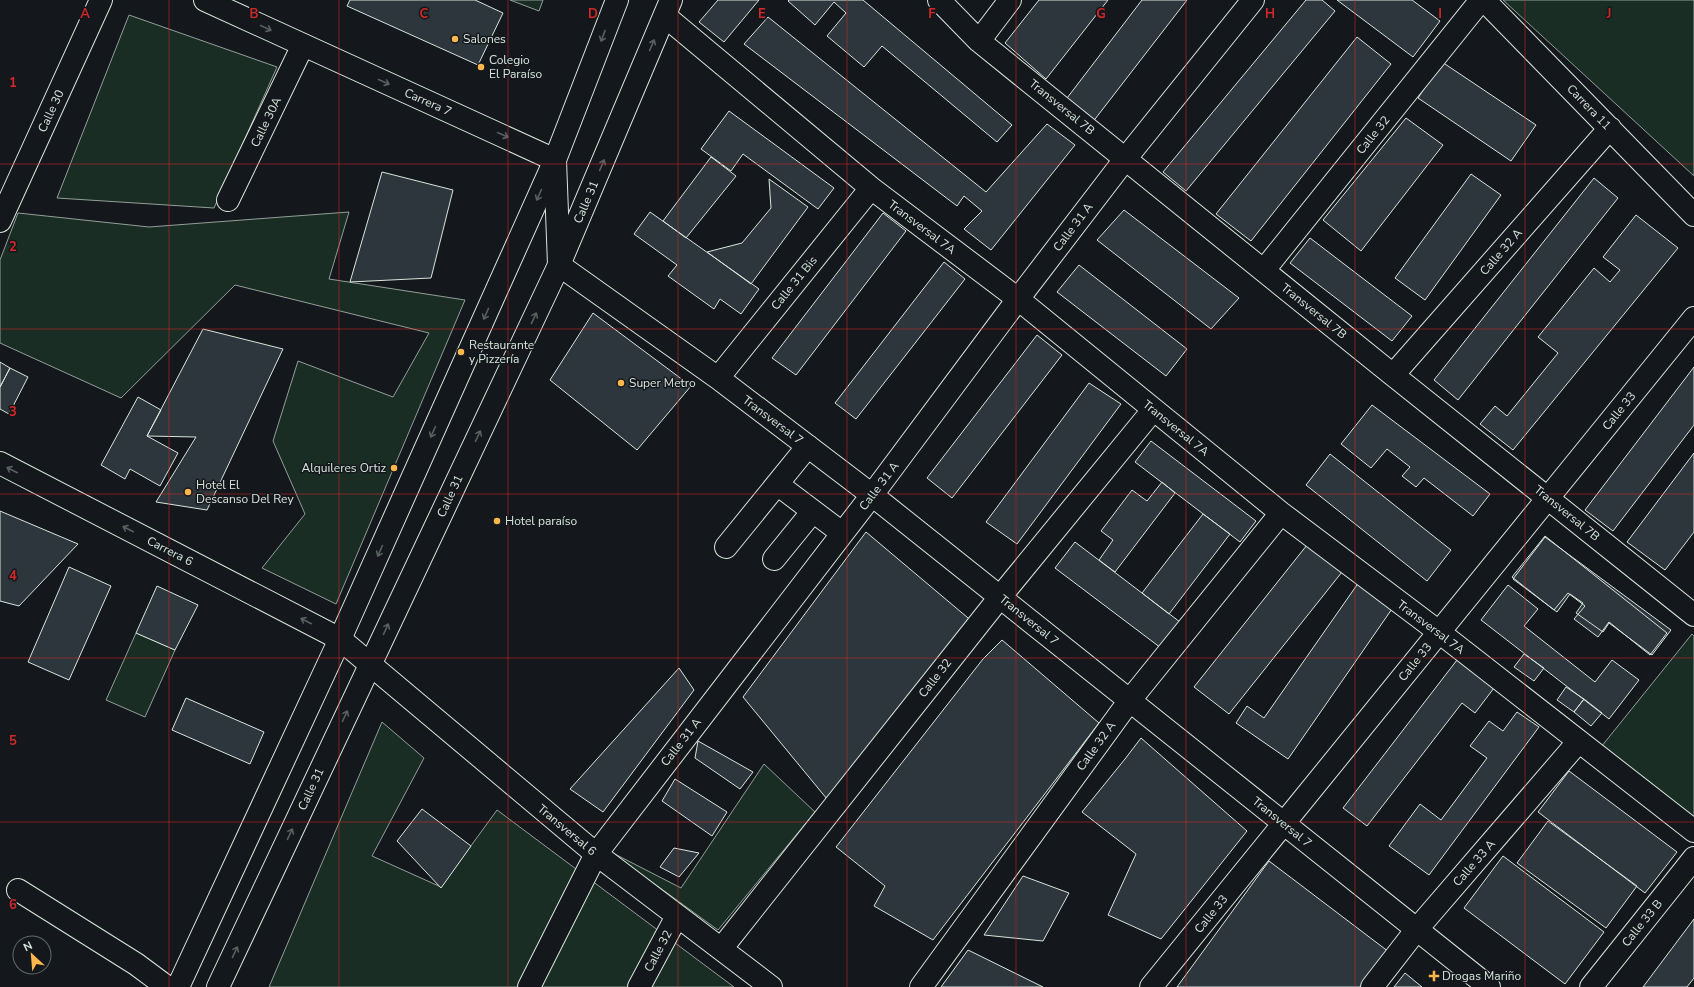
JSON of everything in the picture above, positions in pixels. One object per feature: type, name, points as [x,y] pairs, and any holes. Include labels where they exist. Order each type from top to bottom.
[{"type":"street","name":"Calle 30","points":[[0,221],[101,0]]},
{"type":"street","name":"Carrera 7","points":[[205,0],[555,160]]},
{"type":"street","points":[[178,987],[340,639],[555,160],[617,0]]},
{"type":"street","name":"Transversal 7B","points":[[939,0],[980,40],[1393,376],[1691,608]]},
{"type":"street","points":[[980,40],[1010,0]]},
{"type":"street","name":"Calle 31 A","points":[[529,987],[596,854],[872,495],[1018,299],[1126,158],[1253,0]]},
{"type":"street","name":"Carrera 11","points":[[1483,0],[1694,215]]},
{"type":"street","name":"Calle 32","points":[[1264,270],[1483,0]]},
{"type":"street","name":"Transversal 7A","points":[[668,8],[871,188],[1018,299],[1281,513],[1439,632],[1694,831]]},
{"type":"street","name":"Calle 31","points":[[218,987],[559,265],[668,8]]},
{"type":"street","name":"Calle 30A","points":[[228,200],[303,45]]},
{"type":"street","name":"Calle 32 A","points":[[1393,376],[1610,128]]},
{"type":"street","points":[[555,160],[559,265]]},
{"type":"street","name":"Calle 31 Bis","points":[[718,378],[871,188]]},
{"type":"street","name":"Transversal 7","points":[[559,265],[718,378],[872,495],[1489,987]]},
{"type":"street","name":"Calle 33","points":[[1151,987],[1694,318]]},
{"type":"street","name":"Calle 32","points":[[721,949],[1000,597],[1153,410]]},
{"type":"street","points":[[726,547],[808,446]]},
{"type":"street","name":"Carrera 6","points":[[0,463],[340,639],[370,664]]},
{"type":"street","points":[[777,484],[842,533]]},
{"type":"street","points":[[774,559],[813,511]]},
{"type":"street","name":"Calle 32 A","points":[[921,987],[1130,700],[1281,513]]},
{"type":"street","name":"Transversal 6","points":[[370,664],[596,854],[771,987]]},
{"type":"street","name":"Calle 33 A","points":[[1372,987],[1417,929],[1579,741]]},
{"type":"street","name":"Calle 33 B","points":[[1591,987],[1694,858]]},
{"type":"street","points":[[18,890],[136,964],[167,987]]},
{"type":"street","name":"Calle 32","points":[[639,987],[677,916]]},
{"type":"green space","points":[[510,0],[543,0],[539,11]]},
{"type":"green space","points":[[1503,0],[1694,0],[1694,176]]},
{"type":"green space","points":[[129,15],[277,67],[214,208],[57,198]]},
{"type":"green space","points":[[349,212],[329,279],[465,300],[336,604],[262,568],[305,514],[273,441],[298,361],[393,397],[429,333],[235,285],[121,398],[0,343],[0,260],[18,213],[149,227]]},
{"type":"green space","points":[[136,633],[175,650],[145,717],[106,700]]},
{"type":"green space","points":[[1692,634],[1694,636],[1694,817],[1601,747]]},
{"type":"green space","points":[[382,722],[424,758],[372,856],[441,887],[497,810],[734,987],[269,987]]},
{"type":"green space","points":[[764,764],[815,812],[718,930],[609,851],[681,888]]},
{"type":"building","name":"Salones","points":[[350,0],[475,0],[503,13],[478,65],[347,6]]},
{"type":"building","points":[[718,0],[759,0],[724,42],[699,22]]},
{"type":"building","points":[[863,0],[1012,125],[997,142],[882,46],[864,67],[827,36],[846,13],[834,2],[815,25],[788,1]]},
{"type":"building","points":[[1039,0],[1108,0],[1046,79],[1005,43]]},
{"type":"building","points":[[1142,0],[1187,0],[1092,123],[1064,102]]},
{"type":"building","points":[[1306,0],[1322,0],[1335,11],[1186,191],[1163,172]]},
{"type":"building","points":[[1337,0],[1412,0],[1440,21],[1413,57]]},
{"type":"building","points":[[768,17],[986,192],[1047,124],[1075,145],[991,250],[964,229],[982,211],[964,196],[957,206],[744,44]]},
{"type":"building","points":[[1357,37],[1391,64],[1251,241],[1216,214]]},
{"type":"building","points":[[1442,62],[1536,125],[1511,161],[1418,98]]},
{"type":"building","points":[[729,111],[834,188],[818,209],[743,154],[731,171],[701,149]]},
{"type":"building","points":[[1406,118],[1443,145],[1361,251],[1323,220]]},
{"type":"building","points":[[711,157],[736,176],[686,238],[663,221]]},
{"type":"building","points":[[382,172],[453,190],[431,278],[350,282]]},
{"type":"building","points":[[1471,174],[1501,195],[1425,300],[1395,278]]},
{"type":"building","points":[[1594,178],[1618,198],[1458,400],[1434,380]]},
{"type":"building","points":[[769,179],[808,207],[751,284],[707,252],[742,243],[771,208]]},
{"type":"building","points":[[1124,210],[1239,298],[1211,329],[1097,240]]},
{"type":"building","points":[[650,212],[759,289],[741,314],[720,299],[714,309],[668,276],[677,265],[634,234]]},
{"type":"building","points":[[883,213],[906,231],[796,375],[772,358]]},
{"type":"building","points":[[1636,215],[1678,248],[1513,450],[1480,424],[1495,406],[1507,416],[1558,353],[1538,337],[1594,268],[1610,282],[1620,270],[1603,257]]},
{"type":"building","points":[[1310,238],[1412,316],[1392,341],[1290,263]]},
{"type":"building","points":[[944,262],[965,279],[856,419],[835,403]]},
{"type":"building","points":[[1079,265],[1187,349],[1166,376],[1057,292]]},
{"type":"building","name":"Super Metro","points":[[593,313],[691,386],[637,450],[550,380]]},
{"type":"building","points":[[203,329],[283,349],[207,510],[156,502],[196,437],[147,436]]},
{"type":"building","points":[[1037,335],[1062,355],[952,498],[927,478]]},
{"type":"building","points":[[0,362],[10,368],[0,387]]},
{"type":"building","points":[[1694,367],[1694,425],[1613,531],[1585,510]]},
{"type":"building","points":[[10,368],[28,377],[9,414],[0,409],[0,387]]},
{"type":"building","points":[[1089,383],[1121,404],[1017,544],[986,522]]},
{"type":"building","points":[[138,397],[161,410],[147,436],[178,453],[160,486],[130,469],[125,479],[101,465]]},
{"type":"building","points":[[1372,405],[1490,494],[1473,516],[1424,478],[1416,487],[1402,476],[1410,467],[1387,449],[1371,468],[1341,444]]},
{"type":"building","points":[[1151,441],[1256,521],[1240,542],[1135,462]]},
{"type":"building","points":[[1694,453],[1694,532],[1665,570],[1627,542]]},
{"type":"building","points":[[1330,454],[1451,550],[1427,581],[1306,485]]},
{"type":"building","points":[[1162,482],[1175,493],[1115,572],[1099,560],[1113,540],[1101,531],[1132,490],[1147,501]]},
{"type":"building","points":[[0,511],[78,544],[19,606],[0,601]]},
{"type":"building","points":[[1203,514],[1230,534],[1169,614],[1142,593]]},
{"type":"building","points":[[866,532],[974,623],[827,799],[743,697]]},
{"type":"building","points":[[1545,536],[1667,633],[1650,655],[1609,622],[1598,637],[1574,619],[1585,606],[1568,593],[1554,610],[1512,577]]},
{"type":"building","points":[[1545,537],[1671,630],[1652,655],[1609,623],[1603,632],[1576,613],[1583,603],[1570,594],[1557,612],[1513,579]]},
{"type":"building","points":[[1075,542],[1180,622],[1161,648],[1055,568]]},
{"type":"building","points":[[1307,545],[1342,572],[1229,714],[1194,687]]},
{"type":"building","points":[[69,567],[111,586],[69,680],[28,662]]},
{"type":"building","points":[[1359,582],[1394,606],[1288,759],[1236,723],[1247,706],[1264,718]]},
{"type":"building","points":[[1508,585],[1538,609],[1524,626],[1595,682],[1612,660],[1639,680],[1609,719],[1481,620]]},
{"type":"building","points":[[157,586],[198,605],[175,650],[136,633]]},
{"type":"building","points":[[1002,640],[1099,723],[933,940],[874,906],[885,886],[836,847],[983,659]]},
{"type":"building","points":[[1524,654],[1544,668],[1534,681],[1514,667]]},
{"type":"building","points":[[1457,660],[1494,688],[1475,713],[1462,703],[1367,826],[1343,808]]},
{"type":"building","points":[[679,668],[694,690],[603,812],[570,789]]},
{"type":"building","points":[[1566,687],[1584,699],[1574,712],[1557,700]]},
{"type":"building","points":[[186,698],[264,732],[250,764],[172,730]]},
{"type":"building","points":[[1584,699],[1602,713],[1591,726],[1574,712]]},
{"type":"building","points":[[1517,712],[1539,727],[1429,875],[1389,846],[1420,804],[1441,820],[1487,758],[1470,746],[1489,721],[1503,731]]},
{"type":"building","points":[[1141,738],[1247,831],[1161,939],[1108,915],[1136,854],[1082,812]]},
{"type":"building","points":[[698,741],[753,772],[740,789],[695,758]]},
{"type":"building","points":[[1569,771],[1677,852],[1645,893],[1538,812]]},
{"type":"building","points":[[675,779],[727,812],[712,836],[662,801]]},
{"type":"building","points":[[422,809],[471,846],[441,888],[397,841]]},
{"type":"building","points":[[1548,821],[1637,886],[1606,928],[1517,863]]},
{"type":"building","points":[[674,848],[699,853],[679,877],[660,867]]},
{"type":"building","points":[[1503,856],[1604,932],[1565,984],[1464,908]]},
{"type":"building","points":[[1269,861],[1389,952],[1360,987],[1177,987]]},
{"type":"building","points":[[1023,876],[1069,893],[1043,941],[984,935]]},
{"type":"building","points":[[1694,919],[1694,978],[1687,987],[1643,987]]},
{"type":"building","points":[[968,950],[1043,987],[941,987]]},
{"type":"building","points":[[1405,973],[1422,987],[1394,987]]},
{"type":"place","name":"Salones","points":[[455,39]]},
{"type":"place","name":"Colegio El Paraíso","points":[[481,67]]},
{"type":"place","name":"Restaurante y Pizzería","points":[[461,352]]},
{"type":"place","name":"Super Metro","points":[[621,383]]},
{"type":"place","name":"Alquileres Ortiz","points":[[394,468]]},
{"type":"place","name":"Hotel El Descanso Del Rey","points":[[188,492]]},
{"type":"place","name":"Hotel paraíso","points":[[497,521]]},
{"type":"place","name":"Drogas Mariño","points":[[1434,976]]}]
